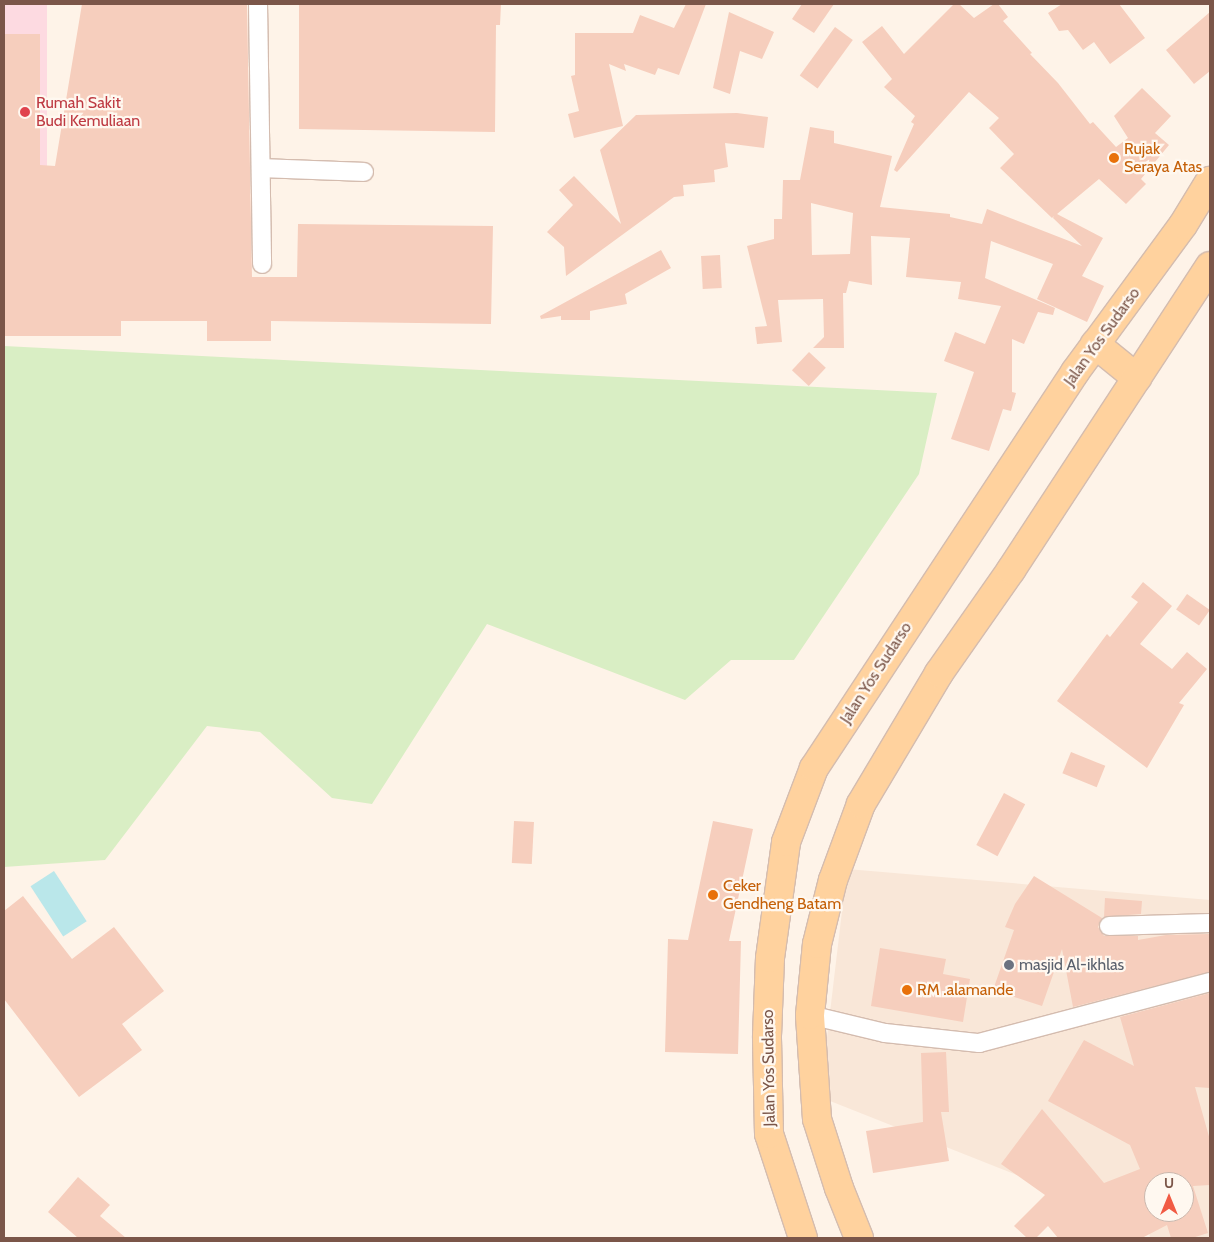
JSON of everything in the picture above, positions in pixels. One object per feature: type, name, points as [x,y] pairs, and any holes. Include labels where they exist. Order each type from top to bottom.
[{"type":"main road","name":"Jalan Yos Sudarso","points":[[803,1238],[769,1134],[767,1036],[770,958],[786,842],[814,768],[1075,372],[1183,225],[1210,181]]},
{"type":"main road","points":[[859,1238],[839,1188],[818,1120],[810,1015],[817,944],[833,880],[861,804],[938,672],[1011,570],[1210,266]]},
{"type":"main road","points":[[1095,344],[1137,378]]},
{"type":"street","points":[[258,4],[262,264]]},
{"type":"street","points":[[262,168],[364,172]]},
{"type":"street","points":[[1109,926],[1210,923]]},
{"type":"street","points":[[810,1015],[885,1033],[979,1043],[1210,982]]},
{"type":"shaded area","name":"Rumah Sakit Budi Kemuliaan","points":[[4,4],[47,4],[47,220],[4,220]]},
{"type":"shaded area","points":[[847,869],[1210,900],[1210,1238],[1150,1238],[1148,1227],[820,1097]]},
{"type":"green space","points":[[4,346],[937,393],[919,474],[794,660],[731,660],[685,700],[487,624],[372,804],[332,798],[260,732],[207,726],[105,860],[4,867]]},
{"type":"water","points":[[54,871],[87,921],[63,937],[31,886]]},
{"type":"building","points":[[82,4],[247,4],[252,277],[297,277],[298,224],[493,226],[491,324],[271,321],[271,341],[207,341],[207,321],[121,321],[121,336],[4,336],[4,34],[40,34],[40,165],[55,166]]},
{"type":"building","points":[[299,4],[501,4],[500,25],[496,25],[495,132],[299,129]]},
{"type":"building","points":[[686,4],[706,4],[679,75],[658,68],[655,75],[624,64],[626,71],[609,64],[623,126],[574,138],[568,114],[579,111],[571,76],[575,75],[575,33],[633,33],[640,15],[674,28]]},
{"type":"building","points":[[802,4],[834,4],[814,33],[792,19]]},
{"type":"building","points":[[954,4],[959,4],[974,18],[994,4],[998,4],[1008,17],[1003,21],[1032,53],[1030,54],[1058,83],[1090,124],[1093,122],[1116,147],[1128,138],[1114,116],[1142,88],[1171,116],[1155,133],[1169,145],[1141,179],[1146,184],[1126,204],[1099,179],[1057,214],[1103,238],[1082,276],[1104,286],[1087,322],[1037,299],[1053,264],[991,241],[985,278],[1055,308],[1053,315],[1038,312],[1024,344],[1012,339],[1012,392],[1016,393],[1011,411],[1003,409],[989,451],[951,439],[974,372],[944,361],[955,332],[985,344],[1001,306],[958,299],[961,282],[906,277],[910,238],[871,236],[872,285],[849,281],[846,293],[843,293],[844,348],[813,348],[824,337],[823,299],[778,300],[782,342],[757,344],[755,327],[767,326],[747,246],[774,239],[774,219],[782,219],[783,180],[800,180],[810,127],[834,131],[834,143],[892,156],[880,207],[950,214],[950,217],[982,224],[987,209],[1082,246],[1053,218],[1054,216],[1052,218],[1000,168],[1014,154],[989,128],[999,118],[969,92],[897,172],[894,170],[914,124],[911,122],[915,116],[884,87],[892,79],[862,42],[882,26],[904,54]],"holes":[[[811,203],[853,213],[850,254],[812,255]]]},
{"type":"building","points":[[1062,4],[1119,4],[1145,38],[1110,64],[1094,42],[1083,50],[1068,30],[1059,31],[1048,13]]},
{"type":"building","points":[[729,12],[774,32],[762,59],[740,51],[730,94],[713,88]]},
{"type":"building","points":[[1210,12],[1210,71],[1194,84],[1166,50]]},
{"type":"building","points":[[835,27],[853,40],[818,88],[800,76]]},
{"type":"building","points":[[737,113],[768,117],[764,148],[725,143],[728,167],[714,170],[715,182],[683,185],[684,196],[674,197],[566,276],[564,247],[547,232],[573,205],[559,190],[574,176],[621,224],[600,150],[636,115]]},
{"type":"building","points":[[661,250],[671,268],[625,294],[627,304],[590,311],[590,320],[561,320],[561,316],[541,319],[540,316]]},
{"type":"building","points":[[720,255],[722,288],[703,289],[701,256]]},
{"type":"building","points":[[809,352],[826,368],[809,386],[792,370]]},
{"type":"building","points":[[1143,582],[1172,606],[1140,644],[1172,669],[1187,652],[1207,669],[1179,703],[1184,705],[1147,768],[1057,701],[1107,634],[1110,637],[1138,602],[1131,597]]},
{"type":"building","points":[[1187,594],[1210,610],[1199,626],[1176,610]]},
{"type":"building","points":[[1071,752],[1105,766],[1097,787],[1062,773]]},
{"type":"building","points":[[1004,793],[1025,804],[997,856],[976,845]]},
{"type":"building","points":[[514,821],[534,822],[532,864],[512,863]]},
{"type":"building","points":[[713,821],[753,829],[729,941],[741,941],[738,1054],[665,1052],[668,939],[688,940]]},
{"type":"building","points":[[1034,876],[1102,918],[1098,927],[1104,936],[1138,936],[1138,940],[1166,935],[1209,934],[1210,972],[1073,1007],[1062,949],[1042,1006],[993,990],[1014,930],[1005,927],[1015,904]]},
{"type":"building","points":[[23,896],[72,959],[114,927],[164,991],[122,1024],[142,1050],[79,1097],[4,999],[4,911]]},
{"type":"building","points":[[1105,898],[1142,901],[1141,914],[1104,917]]},
{"type":"building","name":"RM .alamande","points":[[880,948],[946,959],[943,974],[970,979],[963,1022],[871,1006]]},
{"type":"building","points":[[1210,993],[1210,1088],[1195,1087],[1210,1140],[1210,1185],[1194,1186],[1194,1172],[1144,1172],[1144,1222],[1194,1222],[1194,1189],[1208,1233],[1192,1238],[1171,1238],[1167,1225],[1142,1238],[1058,1238],[1048,1226],[1036,1238],[1027,1238],[1014,1226],[1045,1195],[1001,1164],[1042,1109],[1104,1183],[1140,1169],[1130,1145],[1048,1101],[1084,1040],[1134,1066],[1120,1017]]},
{"type":"building","points":[[946,1052],[949,1112],[941,1112],[949,1161],[873,1173],[866,1131],[923,1122],[921,1053]]},
{"type":"building","points":[[78,1177],[110,1205],[100,1216],[126,1238],[78,1238],[48,1212]]},
{"type":"place","name":"Rumah Sakit Budi Kemuliaan","points":[[25,112]]},
{"type":"place","name":"Rujak Seraya Atas","points":[[1114,158]]},
{"type":"place","name":"Ceker Gendheng Batam","points":[[713,895]]},
{"type":"place","name":"masjid Al-ikhlas","points":[[1009,965]]},
{"type":"place","name":"RM .alamande","points":[[907,990]]}]
